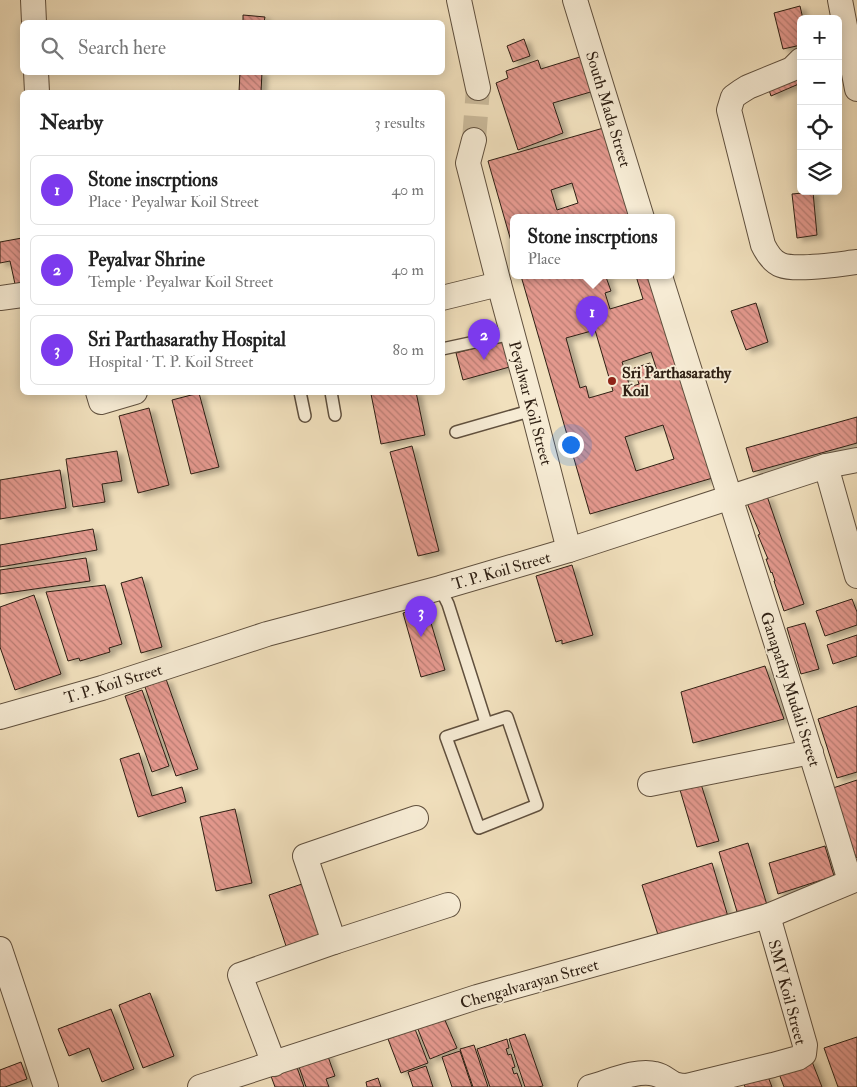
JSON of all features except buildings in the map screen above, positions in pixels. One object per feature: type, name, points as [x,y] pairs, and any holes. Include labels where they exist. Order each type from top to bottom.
[{"type":"street","points":[[33,0],[34,20]]},
{"type":"street","points":[[459,0],[478,88]]},
{"type":"street","name":"South Mada Street","points":[[575,0],[641,214]]},
{"type":"street","points":[[842,20],[857,89]]},
{"type":"street","points":[[797,64],[792,68],[740,92],[733,97],[729,110],[763,245],[768,255],[780,265],[791,267],[857,262]]},
{"type":"street","points":[[36,75],[37,90]]},
{"type":"street","name":"Peyalwar Koil Street","points":[[474,140],[468,163],[498,284],[569,550]]},
{"type":"street","points":[[661,279],[729,498]]},
{"type":"street","points":[[445,297],[498,284]]},
{"type":"street","points":[[0,298],[20,296]]},
{"type":"street","points":[[100,397],[114,395]]},
{"type":"street","name":"T. P. Koil Street","points":[[0,717],[102,688],[267,634],[440,588],[569,550],[826,466],[857,460]]},
{"type":"street","points":[[826,466],[857,576]]},
{"type":"street","name":"Ganapathy Mudali Street","points":[[729,498],[853,880]]},
{"type":"street","points":[[650,784],[811,752]]},
{"type":"street","points":[[334,942],[305,856],[416,818]]},
{"type":"street","name":"Chengalvarayan Street","points":[[200,1087],[477,997],[768,916],[853,880]]},
{"type":"street","points":[[274,1064],[240,975],[448,905]]},
{"type":"street","name":"SMV Koil Street","points":[[590,1087],[644,1072],[658,1074],[668,1084],[687,1086],[782,1063],[804,1054],[804,1045],[768,916]]},
{"type":"street","points":[[0,949],[39,1085]]},
{"type":"lane","points":[[445,348],[512,334]]},
{"type":"lane","points":[[301,395],[305,416]]},
{"type":"lane","points":[[332,395],[335,415]]},
{"type":"lane","points":[[456,432],[533,410]]},
{"type":"lane","points":[[440,588],[448,604],[486,723]]},
{"type":"lane","points":[[507,717],[537,805],[479,828],[446,737],[486,723],[507,717]]},
{"type":"tunnel","points":[[474,140],[478,88]]},
{"type":"place","name":"Stone inscrptions","points":[[592,337]]},
{"type":"place","name":"Peyalvar Shrine","points":[[484,360]]},
{"type":"place","name":"Sri Parthasarathy Koil","points":[[612,381]]},
{"type":"place","name":"Sri Parthasarathy Hospital","points":[[421,637]]}]
